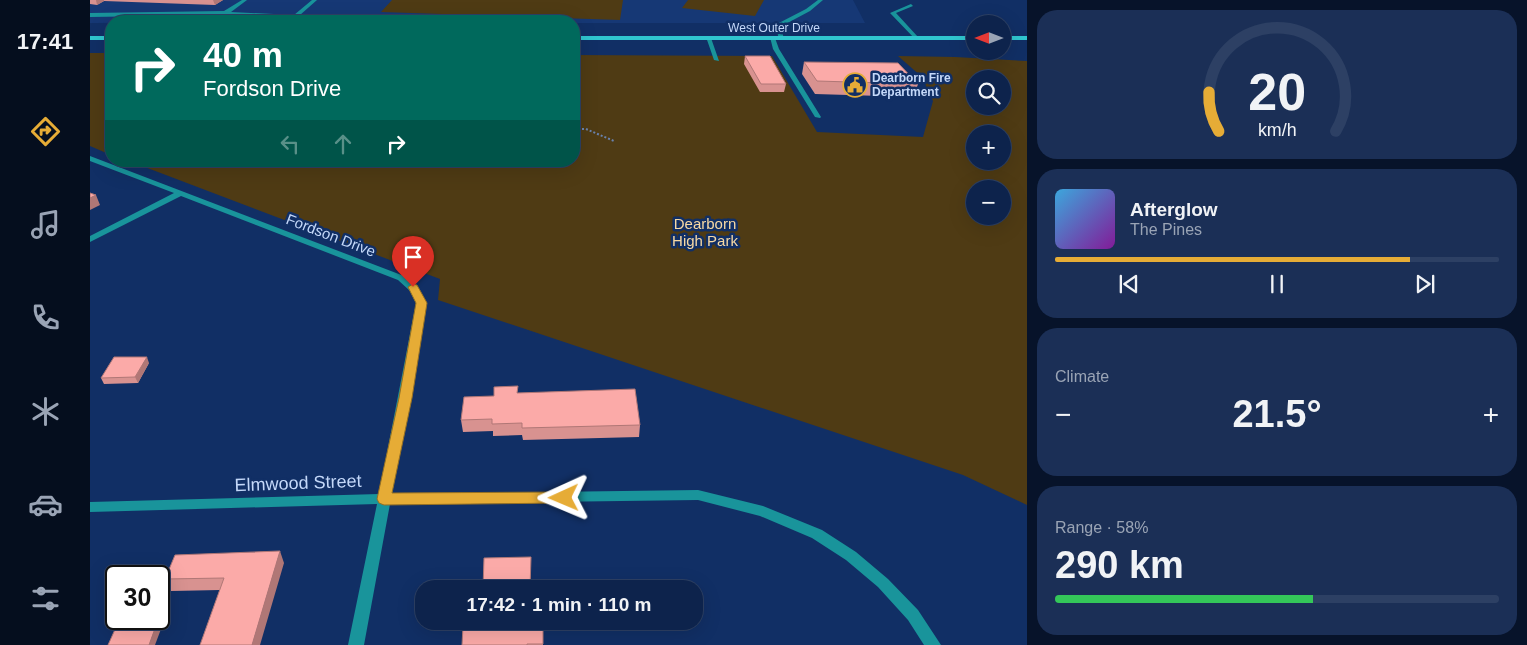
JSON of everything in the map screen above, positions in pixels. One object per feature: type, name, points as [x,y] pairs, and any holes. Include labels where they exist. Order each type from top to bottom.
[{"type":"main road","points":[[90,38],[105,38]]},
{"type":"main road","name":"West Outer Drive","points":[[580,38],[966,38]]},
{"type":"main road","points":[[1011,38],[1027,38]]},
{"type":"street","points":[[222,15],[245,0]]},
{"type":"street","points":[[296,15],[315,0]]},
{"type":"street","points":[[781,38],[777,26],[808,10],[821,0]]},
{"type":"street","points":[[911,5],[893,13],[916,38]]},
{"type":"street","points":[[90,14],[226,12],[278,15]]},
{"type":"street","points":[[708,38],[717,60]]},
{"type":"street","points":[[772,38],[776,49],[818,117]]},
{"type":"street","name":"Fordson Drive","points":[[90,158],[105,164]]},
{"type":"street","name":"Fordson Drive","points":[[113,167],[401,278],[413,287],[418,294],[421,303],[406,398],[384,499],[356,645]]},
{"type":"street","points":[[90,239],[180,193]]},
{"type":"street","name":"Elmwood Street","points":[[90,507],[384,499],[698,495],[745,506],[791,521],[817,534],[851,556],[883,583],[907,609],[933,645]]},
{"type":"path","points":[[580,130],[586,129],[614,140]]},
{"type":"shaded area","points":[[90,0],[853,0],[865,23],[580,23],[580,15],[105,15],[105,23],[90,23]]},
{"type":"green space","points":[[392,0],[623,0],[620,20],[580,19],[580,15],[471,15],[381,12]]},
{"type":"green space","points":[[688,0],[764,0],[755,16],[682,8]]},
{"type":"green space","points":[[90,53],[105,53],[105,152],[90,146]]},
{"type":"green space","name":"Dearborn High Park","points":[[580,55],[772,56],[817,132],[923,137],[933,101],[922,77],[898,56],[1027,61],[1027,505],[963,475],[438,300],[440,279],[145,167],[580,167]]},
{"type":"building","points":[[745,56],[770,56],[786,84],[761,84]]},
{"type":"building","points":[[804,62],[898,63],[918,84],[817,81]]},
{"type":"building","points":[[114,357],[147,357],[135,377],[101,378]]},
{"type":"building","points":[[518,386],[517,393],[635,389],[640,425],[522,428],[522,423],[492,424],[492,419],[461,420],[464,397],[494,396],[494,387]]},
{"type":"building","points":[[280,551],[252,645],[200,645],[224,578],[170,579],[170,567],[175,555]]},
{"type":"building","points":[[531,557],[530,580],[483,580],[484,558]]},
{"type":"building","points":[[115,630],[154,630],[149,645],[108,645]]},
{"type":"building","points":[[463,630],[543,630],[543,644],[462,645]]},
{"type":"place","name":"Dearborn Fire Department","points":[[855,85]]},
{"type":"route","points":[[413,287],[421,303],[406,398],[384,499],[564,498]]}]
